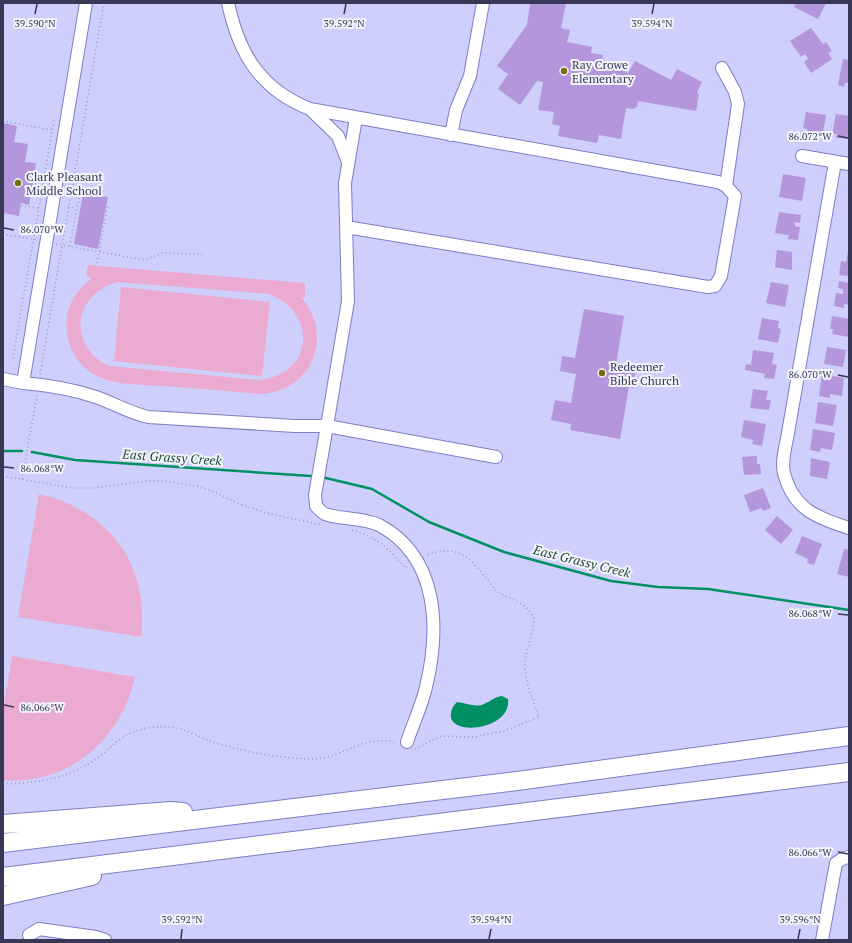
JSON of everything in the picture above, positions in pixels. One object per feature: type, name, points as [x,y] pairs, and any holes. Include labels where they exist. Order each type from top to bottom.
[{"type":"highway","points":[[3,843],[525,780],[849,736]]},
{"type":"highway","points":[[3,877],[849,772]]},
{"type":"highway","points":[[3,824],[171,811],[230,816]]},
{"type":"highway","points":[[3,896],[122,870],[428,824]]},
{"type":"street","points":[[23,383],[86,3]]},
{"type":"street","points":[[228,3],[241,46],[253,66],[278,91],[310,109],[718,182],[726,186],[735,196],[721,276],[715,286],[708,287],[346,227]]},
{"type":"street","points":[[451,135],[456,110],[470,76],[483,3]]},
{"type":"street","points":[[722,68],[735,92],[738,104],[726,186]]},
{"type":"street","points":[[310,109],[338,136],[348,162]]},
{"type":"street","points":[[356,118],[345,183],[348,301],[315,495],[316,506],[324,514],[360,519],[378,525],[396,536],[412,552],[432,598],[434,643],[426,688],[406,745]]},
{"type":"street","points":[[802,156],[849,164]]},
{"type":"street","points":[[835,162],[784,457],[784,472],[791,491],[808,512],[821,519],[849,528]]},
{"type":"street","points":[[3,379],[67,388],[97,398],[138,415],[148,417],[327,426],[496,458]]},
{"type":"street","points":[[822,940],[836,863],[849,857]]},
{"type":"street","points":[[28,935],[39,929],[96,937],[105,940]]},
{"type":"path","points":[[22,479],[104,3]]},
{"type":"path","points":[[13,358],[54,120]]},
{"type":"path","points":[[3,121],[52,130]]},
{"type":"path","points":[[70,246],[79,198]]},
{"type":"path","points":[[97,263],[108,205]]},
{"type":"path","points":[[21,206],[38,208]]},
{"type":"path","points":[[68,207],[77,208]]},
{"type":"path","points":[[3,234],[145,260],[162,252],[202,254]]},
{"type":"path","points":[[3,476],[72,488],[95,488],[146,481],[165,481],[196,486],[215,492],[239,504],[268,513],[326,526]]},
{"type":"path","points":[[3,784],[52,780],[90,763],[120,738],[131,732],[149,728],[171,726],[184,729],[222,745],[311,759],[329,758],[372,740],[383,740],[418,748],[432,739],[441,736],[474,737],[504,731],[539,717],[526,678],[527,645],[534,626],[534,619],[522,604],[496,590],[471,558],[458,553],[444,551],[423,556],[405,568],[393,553],[379,541],[349,529]]},
{"type":"shaded area","points":[[88,265],[305,283],[305,297],[301,297],[311,312],[316,328],[317,344],[313,359],[305,372],[294,383],[279,391],[261,394],[112,382],[97,376],[85,368],[76,358],[68,340],[66,324],[67,316],[75,295],[92,278],[86,276]],"holes":[[[117,282],[269,294],[285,303],[296,314],[302,328],[303,342],[299,355],[291,366],[278,375],[260,380],[109,366],[95,357],[86,346],[81,334],[81,321],[84,309],[91,298],[102,289]]]},
{"type":"shaded area","points":[[121,287],[270,302],[262,376],[114,361]]},
{"type":"shaded area","points":[[39,494],[64,502],[86,513],[104,527],[120,544],[131,564],[139,587],[142,611],[141,637],[18,617]]},
{"type":"shaded area","points":[[12,656],[135,677],[128,699],[118,720],[105,738],[89,754],[70,766],[50,775],[27,780],[3,780],[3,711]]},
{"type":"shaded area","points":[[502,696],[508,699],[506,710],[500,718],[490,724],[468,728],[458,725],[452,721],[451,711],[457,702],[481,705]]},
{"type":"building","name":"Ray Crowe Elementary","points":[[530,3],[566,3],[561,28],[570,30],[567,42],[592,47],[591,53],[603,55],[602,59],[628,73],[635,61],[671,80],[677,69],[702,82],[697,93],[699,94],[696,111],[638,101],[637,107],[633,109],[626,108],[621,139],[599,135],[597,143],[558,136],[560,126],[552,124],[554,112],[538,110],[543,82],[537,81],[520,105],[498,89],[508,74],[497,66],[527,25]]},
{"type":"building","points":[[796,3],[826,3],[818,19],[794,7]]},
{"type":"building","points":[[811,28],[823,44],[826,42],[832,51],[828,53],[832,59],[811,73],[804,62],[808,59],[805,54],[801,57],[790,41]]},
{"type":"building","points":[[843,59],[849,60],[849,83],[845,83],[844,87],[838,85]]},
{"type":"building","points":[[806,112],[826,115],[823,133],[807,132],[807,129],[803,128]]},
{"type":"building","points":[[836,114],[849,116],[849,139],[836,138],[837,134],[832,134]]},
{"type":"building","name":"Clark Pleasant Middle School","points":[[3,123],[17,126],[14,142],[28,144],[25,162],[36,163],[29,205],[21,203],[19,216],[3,213]]},
{"type":"building","points":[[783,174],[806,178],[802,201],[779,197]]},
{"type":"building","points":[[83,193],[108,197],[98,249],[74,244]]},
{"type":"building","points":[[779,212],[801,215],[800,223],[795,222],[795,226],[800,227],[798,240],[788,239],[789,235],[775,233]]},
{"type":"building","points":[[777,250],[792,252],[792,270],[775,267]]},
{"type":"building","points":[[848,251],[848,276],[839,275],[841,261],[846,262]]},
{"type":"building","points":[[839,281],[849,283],[849,305],[844,304],[844,308],[834,306],[836,293],[843,294],[843,289],[838,288]]},
{"type":"building","points":[[771,282],[789,285],[785,307],[766,303]]},
{"type":"building","name":"Redeemer Bible Church","points":[[584,309],[624,316],[616,365],[636,368],[633,388],[629,387],[620,439],[570,430],[571,424],[551,420],[555,400],[571,403],[576,374],[560,371],[562,356],[575,358]]},
{"type":"building","points":[[832,316],[849,319],[849,337],[832,334],[833,329],[830,329]]},
{"type":"building","points":[[762,318],[779,321],[778,328],[781,329],[778,343],[758,339]]},
{"type":"building","points":[[827,347],[846,350],[843,367],[824,364]]},
{"type":"building","points":[[753,350],[774,353],[772,364],[777,365],[774,379],[764,378],[765,374],[745,370],[746,364],[751,365]]},
{"type":"building","points":[[822,374],[844,378],[842,396],[830,394],[830,398],[819,396]]},
{"type":"building","points":[[753,389],[768,391],[766,400],[771,400],[769,410],[750,408]]},
{"type":"building","points":[[818,402],[837,405],[833,426],[815,423]]},
{"type":"building","points":[[744,420],[766,424],[762,446],[752,444],[753,440],[741,437]]},
{"type":"building","points":[[813,429],[835,433],[832,450],[821,448],[820,452],[810,450]]},
{"type":"building","points":[[757,456],[757,464],[760,464],[761,474],[744,475],[742,457]]},
{"type":"building","points":[[811,458],[830,462],[827,479],[810,476]]},
{"type":"building","points":[[763,488],[771,508],[763,511],[762,508],[750,512],[744,495]]},
{"type":"building","points":[[777,516],[793,530],[781,544],[765,530]]},
{"type":"building","points":[[802,536],[822,544],[814,565],[807,563],[808,559],[795,553]]},
{"type":"building","points":[[844,549],[849,550],[849,577],[837,574]]},
{"type":"waterway","name":"East Grassy Creek","points":[[3,451],[22,451]]},
{"type":"waterway","name":"East Grassy Creek","points":[[32,452],[75,460],[311,476]]},
{"type":"waterway","name":"East Grassy Creek","points":[[326,478],[372,489],[429,522],[504,552],[611,581],[658,587],[708,589],[849,610]]},
{"type":"place","name":"Ray Crowe Elementary","points":[[564,71]]},
{"type":"place","name":"Clark Pleasant Middle School","points":[[18,183]]},
{"type":"place","name":"Redeemer Bible Church","points":[[602,373]]}]
